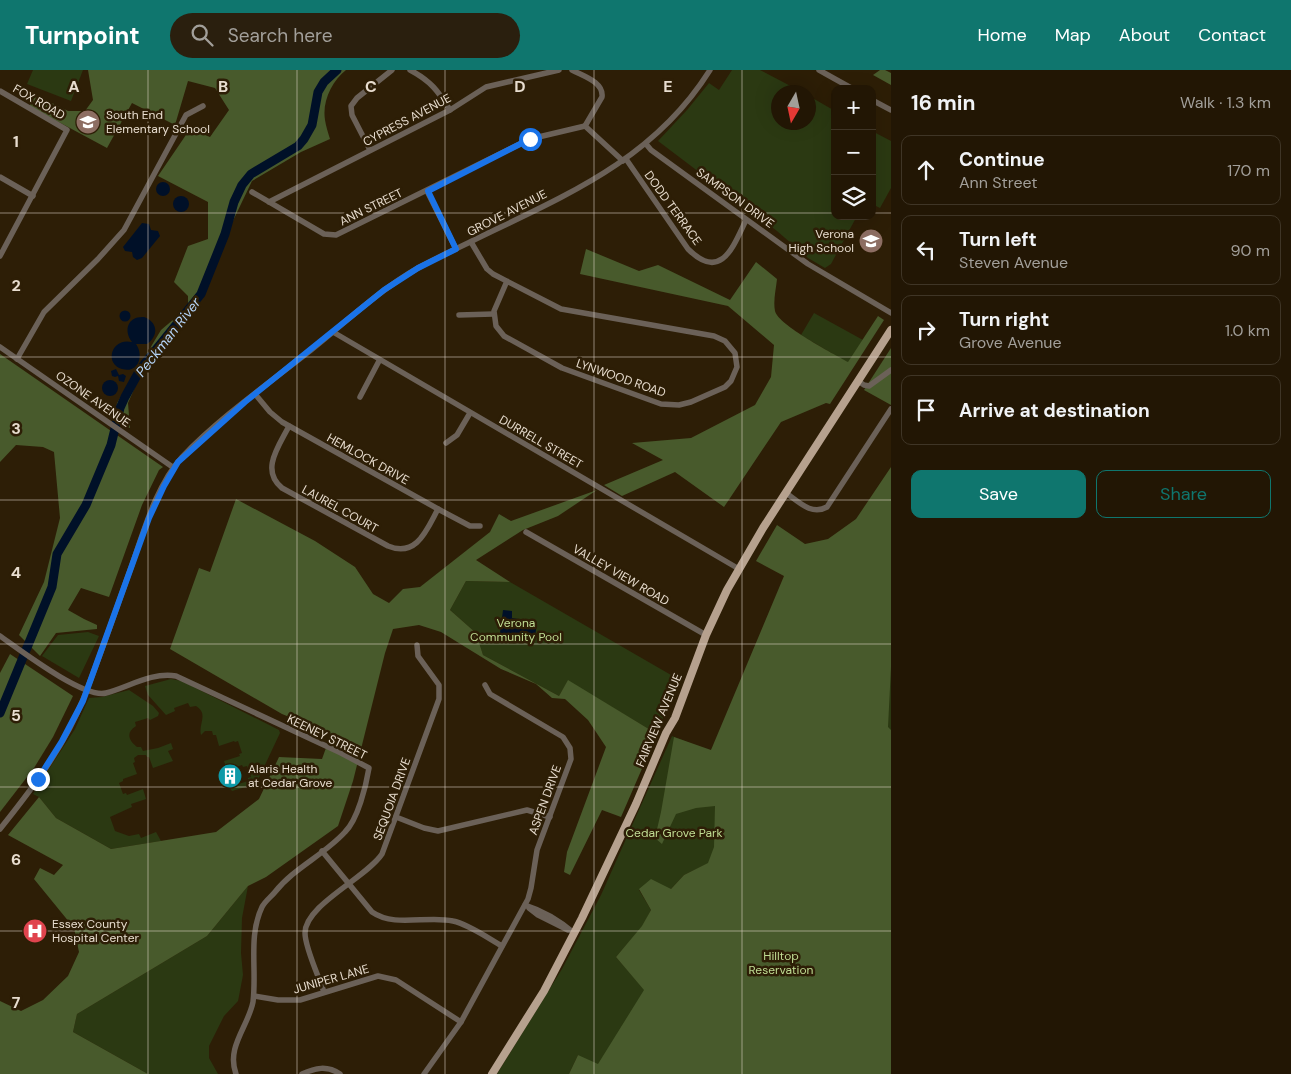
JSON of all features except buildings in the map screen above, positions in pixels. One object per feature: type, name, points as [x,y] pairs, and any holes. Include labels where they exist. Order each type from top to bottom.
[{"type":"main road","name":"FAIRVIEW AVENUE","points":[[492,1074],[544,991],[574,933],[636,804],[666,733],[675,718],[706,635],[727,590],[786,493],[891,330]]},
{"type":"street","points":[[370,150],[352,115],[351,106],[357,98],[392,70]]},
{"type":"street","points":[[410,70],[428,80],[435,87],[450,110]]},
{"type":"street","name":"CYPRESS AVENUE","points":[[269,202],[450,110],[486,87],[559,70]]},
{"type":"street","points":[[572,70],[598,85],[602,92],[602,97],[585,126],[624,160]]},
{"type":"street","name":"GROVE AVENUE","points":[[0,829],[28,794],[51,760],[76,716],[149,518],[174,468],[183,457],[255,394],[384,290],[418,268],[592,181],[646,144],[684,106],[710,70]]},
{"type":"street","points":[[819,70],[846,85]]},
{"type":"street","name":"FOX ROAD","points":[[0,91],[67,130],[33,196]]},
{"type":"street","points":[[876,102],[891,110]]},
{"type":"street","points":[[17,359],[48,307],[98,260],[121,235],[186,116],[204,106]]},
{"type":"street","name":"ANN STREET","points":[[252,192],[324,234],[339,234],[530,139],[585,126]]},
{"type":"street","name":"SAMPSON DRIVE","points":[[646,144],[651,150],[808,264],[891,313]]},
{"type":"street","name":"DODD TERRACE","points":[[624,160],[688,249],[709,263],[718,263],[724,259],[746,220]]},
{"type":"street","points":[[0,177],[33,196],[0,256]]},
{"type":"street","points":[[428,191],[456,249]]},
{"type":"street","name":"LYNWOOD ROAD","points":[[470,242],[490,271],[561,309],[718,337],[728,344],[735,353],[737,363],[735,374],[725,387],[692,402],[679,405],[661,404],[562,368],[504,336],[496,326],[493,314]]},
{"type":"street","points":[[458,314],[493,314],[495,305],[507,281]]},
{"type":"street","name":"DURRELL STREET","points":[[333,332],[739,569]]},
{"type":"street","name":"OZONE AVENUE","points":[[0,347],[174,468]]},
{"type":"street","points":[[360,397],[379,360]]},
{"type":"street","points":[[858,381],[869,386],[891,370]]},
{"type":"street","name":"HEMLOCK DRIVE","points":[[255,394],[274,417],[289,426],[470,526],[480,526]]},
{"type":"street","points":[[786,493],[811,509],[819,510],[827,507],[891,409]]},
{"type":"street","points":[[446,444],[457,435],[470,413]]},
{"type":"street","name":"LAUREL COURT","points":[[289,426],[271,463],[274,479],[282,488],[395,549],[406,548],[417,543],[438,509]]},
{"type":"street","name":"VALLEY VIEW ROAD","points":[[526,532],[706,635]]},
{"type":"street","points":[[0,636],[78,688],[86,691]]},
{"type":"street","name":"SEQUOIA DRIVE","points":[[324,992],[307,944],[305,933],[308,923],[312,914],[320,906],[380,857],[396,818],[440,693],[438,682],[418,656],[417,645]]},
{"type":"street","name":"KEENEY STREET","points":[[86,691],[102,694],[154,676],[176,676],[369,768],[363,796],[346,831],[281,883],[262,907],[256,924],[252,1010],[236,1041],[232,1060],[236,1074]]},
{"type":"street","name":"ASPEN DRIVE","points":[[424,1074],[461,1022],[525,905],[531,888],[538,850],[571,758],[569,744],[563,737],[490,694],[485,685]]},
{"type":"street","points":[[396,818],[438,831],[527,810],[550,817]]},
{"type":"street","points":[[322,851],[348,885],[372,912],[380,917],[390,920],[454,921],[502,946]]},
{"type":"street","points":[[525,905],[574,933]]},
{"type":"street","name":"JUNIPER LANE","points":[[254,996],[290,1001],[300,1000],[378,976],[387,977],[396,980],[461,1022]]},
{"type":"street","points":[[302,1074],[321,1068],[329,1068],[340,1074]]},
{"type":"green space","points":[[33,70],[83,70],[71,101],[27,84]]},
{"type":"green space","points":[[88,70],[346,70],[332,86],[325,106],[325,120],[330,139],[301,152],[252,181],[230,227],[202,299],[142,371],[128,403],[130,428],[114,423],[117,403],[161,330],[188,307],[188,296],[174,282],[188,246],[208,239],[208,202],[158,176],[190,129],[210,137],[229,110],[215,88],[188,81],[175,125],[132,103],[107,148],[29,106],[36,95],[68,111],[85,111],[93,100]]},
{"type":"green space","points":[[732,70],[760,70],[789,85],[771,85],[771,130],[816,130],[816,100],[831,109],[831,220],[855,220],[831,264],[825,268],[808,258],[777,231],[658,141],[709,83],[719,90]]},
{"type":"green space","points":[[880,70],[891,73],[891,85],[873,75]]},
{"type":"green space","points":[[876,133],[891,141],[891,188],[880,208],[876,206]]},
{"type":"green space","points":[[586,249],[639,271],[658,265],[730,300],[756,262],[777,279],[774,307],[778,317],[807,339],[848,362],[878,316],[884,320],[830,404],[826,403],[781,422],[724,507],[675,472],[622,496],[604,485],[663,460],[632,443],[691,438],[755,405],[771,377],[774,345],[728,306],[580,274]]},
{"type":"green space","points":[[814,313],[863,340],[848,363],[801,335]]},
{"type":"green space","points":[[891,348],[891,405],[864,390]]},
{"type":"green space","points":[[0,354],[163,467],[159,470],[142,505],[109,597],[81,588],[68,610],[97,625],[97,629],[56,633],[40,656],[19,635],[44,582],[60,518],[54,452],[43,447],[16,445],[0,462]]},
{"type":"green space","name":"Hilltop Reservation","points":[[891,467],[891,667],[888,727],[891,730],[891,1074],[569,1074],[578,1055],[598,1064],[644,990],[616,957],[642,926],[651,910],[639,889],[651,879],[671,889],[684,875],[708,863],[714,847],[715,806],[696,808],[676,814],[662,844],[655,838],[674,737],[711,750],[784,576],[756,561],[777,525],[805,544],[828,539],[856,519]]},
{"type":"green space","points":[[597,490],[558,516],[523,530],[476,560],[510,582],[466,581],[450,610],[476,633],[483,655],[559,696],[568,680],[657,734],[621,817],[602,810],[570,875],[564,872],[567,852],[606,747],[588,720],[565,699],[552,698],[536,684],[501,669],[441,632],[419,625],[393,629],[385,653],[353,781],[338,826],[266,877],[248,886],[207,936],[77,1014],[73,1032],[148,1074],[0,1074],[0,1001],[21,1011],[43,1000],[68,976],[79,952],[74,928],[34,879],[40,868],[54,875],[63,865],[8,835],[39,797],[56,818],[111,849],[216,832],[259,799],[279,757],[322,759],[331,734],[282,714],[170,649],[199,568],[210,572],[236,499],[315,541],[355,567],[373,594],[389,603],[403,589],[420,587],[490,532],[499,514],[511,521]]},
{"type":"green space","name":"Hilltop Reservation","points":[[891,514],[891,1074],[591,1074],[578,1055],[569,1074],[497,1074],[562,969],[601,895],[672,736],[710,751],[847,561]],"holes":[[[707,864],[645,989],[616,957],[643,926],[651,910],[639,890],[671,889],[684,875]]]},
{"type":"green space","name":"Verona Community Pool","points":[[466,581],[510,582],[678,679],[657,734],[568,681],[559,696],[483,655],[476,633],[450,610]]},
{"type":"green space","points":[[88,632],[99,636],[79,678],[42,656],[58,635]]},
{"type":"green space","points":[[10,654],[73,696],[53,737],[34,768],[0,812],[0,673]]},
{"type":"green space","points":[[171,679],[182,681],[279,730],[280,733],[256,784],[232,791],[229,787],[248,781],[248,778],[251,777],[247,766],[243,767],[242,765],[227,770],[224,761],[240,756],[239,754],[242,753],[238,741],[219,746],[216,735],[213,735],[212,731],[205,731],[201,735],[203,716],[200,709],[196,706],[190,707],[188,703],[174,708],[175,711],[166,715],[148,695],[145,686]]},
{"type":"green space","points":[[129,690],[153,706],[159,713],[158,716],[150,720],[148,718],[135,722],[136,726],[130,733],[130,739],[137,747],[141,747],[143,751],[171,743],[173,749],[168,751],[173,761],[153,768],[149,757],[146,755],[138,755],[134,758],[135,762],[133,763],[137,774],[123,779],[119,783],[123,794],[126,793],[127,795],[143,789],[146,799],[131,804],[132,807],[110,817],[115,831],[129,836],[139,834],[141,838],[156,832],[161,841],[111,849],[56,818],[39,797],[33,794],[75,729],[89,698],[102,697]]},
{"type":"green space","points":[[248,886],[242,918],[241,953],[243,975],[238,1001],[224,1016],[209,1046],[209,1058],[218,1074],[148,1074],[73,1032],[77,1014],[207,936]]},
{"type":"water","points":[[160,182],[166,182],[170,189],[166,196],[160,196],[156,192],[156,186]]},
{"type":"water","points":[[181,196],[189,204],[181,212],[173,204]]},
{"type":"water","points":[[142,223],[149,224],[151,230],[158,231],[160,236],[142,258],[137,260],[133,257],[132,252],[125,251],[123,247]]},
{"type":"water","points":[[125,310],[131,316],[125,322],[119,316]]},
{"type":"water","points":[[144,317],[149,319],[154,326],[154,337],[147,344],[136,344],[140,358],[136,366],[128,370],[122,369],[113,362],[112,352],[119,343],[132,342],[128,333],[129,325],[134,319]]},
{"type":"water","points":[[116,369],[119,375],[123,374],[126,376],[124,382],[119,381],[118,376],[112,376],[111,371]]},
{"type":"water","points":[[110,380],[116,382],[118,388],[116,394],[110,396],[104,394],[102,388],[104,382]]},
{"type":"water","points":[[503,610],[512,611],[512,618],[537,622],[535,637],[500,633]]},
{"type":"waterway","name":"Peckman River","points":[[0,713],[52,587],[57,554],[86,505],[111,445],[120,408],[125,397],[141,368],[201,294],[225,234],[234,202],[242,185],[251,174],[298,146],[304,139],[312,125],[318,92],[324,82],[337,70]]},
{"type":"place","name":"South End Elementary School","points":[[88,122]]},
{"type":"place","name":"Verona High School","points":[[871,241]]},
{"type":"place","name":"Alaris Health at Cedar Grove","points":[[230,776]]},
{"type":"place","name":"Essex County Hospital Center","points":[[35,931]]},
{"type":"route","points":[[38,779],[54,755],[83,701],[149,518],[172,470],[178,462],[221,422],[384,290],[418,268],[456,249],[428,191],[530,139]]},
{"type":"park label","name":"Cedar Grove Park","points":[[674,833]]}]
